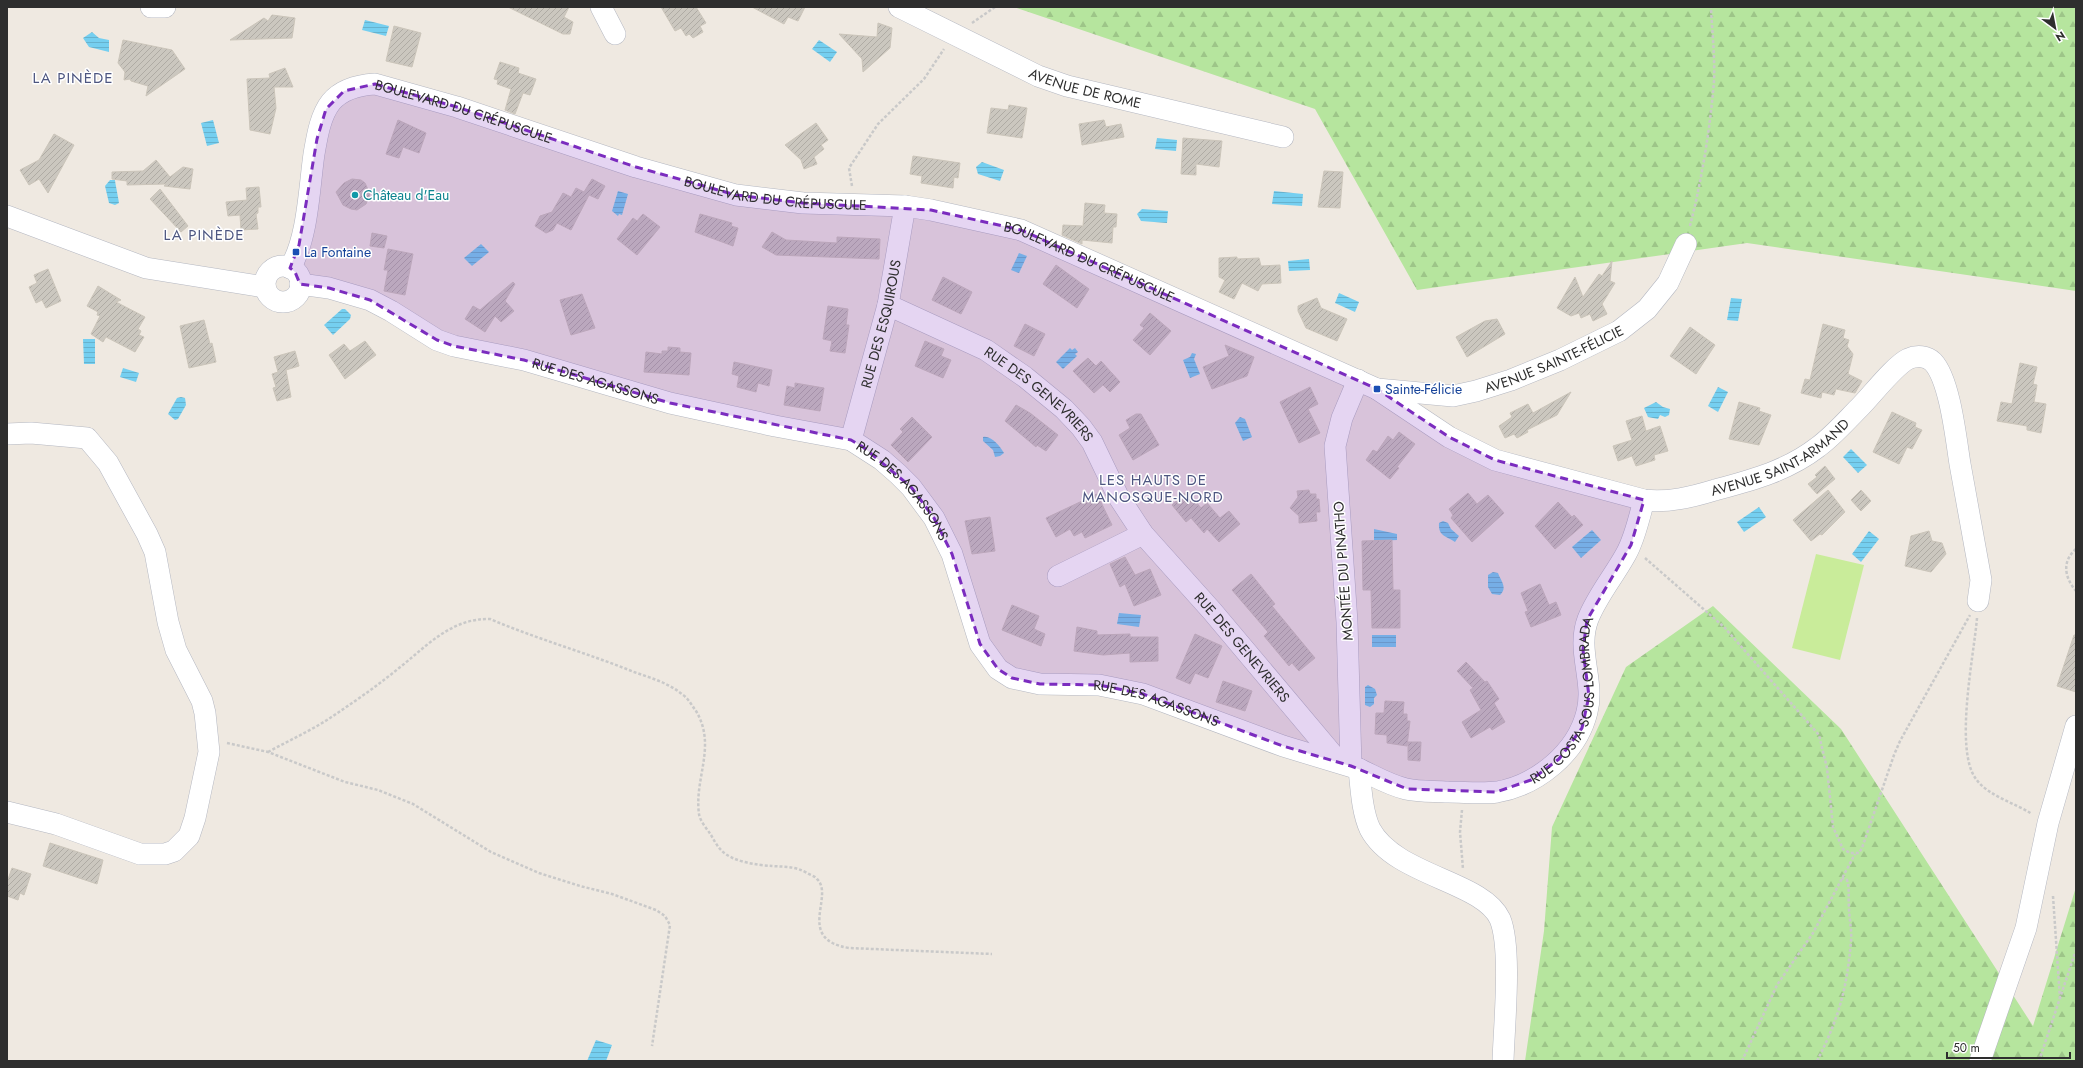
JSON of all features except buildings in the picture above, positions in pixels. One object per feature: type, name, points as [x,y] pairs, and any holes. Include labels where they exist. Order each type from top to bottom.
[{"type":"street","points":[[151,7],[165,7]]},
{"type":"street","points":[[601,7],[615,34]]},
{"type":"street","name":"AVENUE DE ROME","points":[[899,7],[1038,76],[1067,86],[1283,137]]},
{"type":"street","name":"BOULEVARD DU CRÉPUSCULE","points":[[295,276],[317,139],[324,113],[332,101],[344,91],[361,85],[375,84],[457,107],[636,168],[736,195],[803,203],[905,206],[1000,225],[1036,236],[1377,388]]},
{"type":"street","name":"RUE DES ESQUIROUS","points":[[851,440],[888,305],[905,206]]},
{"type":"street","points":[[7,216],[146,268],[265,287]]},
{"type":"street","name":"AVENUE SAINTE-FÉLICIE","points":[[1377,388],[1454,396],[1511,380],[1560,360],[1619,331],[1647,309],[1668,283],[1686,244]]},
{"type":"street","points":[[275,268],[295,276],[296,295],[287,302],[275,301],[270,297],[265,287],[266,279],[275,268]]},
{"type":"street","name":"RUE DES AGASSONS","points":[[295,276],[370,300],[391,311],[437,340],[454,346],[524,360],[670,403],[775,426],[851,440],[882,460],[898,474],[911,487],[934,518],[952,554],[980,644],[998,669],[1012,678],[1040,684],[1100,685],[1143,694],[1283,746],[1350,766]]},
{"type":"street","name":"RUE DES GENEVRIERS","points":[[888,305],[986,350],[1026,377],[1064,409],[1081,426],[1092,442],[1118,496],[1143,534],[1350,766]]},
{"type":"street","name":"AVENUE SAINT-ARMAND","points":[[1377,388],[1449,437],[1495,460],[1644,500],[1663,501],[1688,498],[1752,481],[1782,469],[1804,456],[1824,441],[1874,394],[1899,366],[1912,357],[1926,357],[1933,362],[1940,372],[1945,385],[1951,413],[1981,580],[1978,601]]},
{"type":"street","name":"MONTÉE DU PINATHO","points":[[1358,380],[1342,418],[1335,446],[1347,622],[1350,766],[1366,818],[1376,839],[1401,859],[1469,892],[1494,910],[1499,917],[1503,931],[1506,958],[1503,1061]]},
{"type":"street","points":[[7,434],[31,433],[87,438],[108,463],[148,534],[155,552],[168,622],[183,666],[202,701],[209,738],[209,752],[195,818],[189,836],[174,851],[166,854],[140,854],[56,824],[7,812]]},
{"type":"street","name":"RUE COSTA SOUS LOMBRADA","points":[[1350,766],[1407,789],[1466,792],[1496,792],[1516,787],[1531,780],[1549,768],[1572,745],[1582,728],[1588,711],[1590,696],[1583,650],[1587,620],[1631,545],[1644,500]]},
{"type":"street","points":[[1058,576],[1143,534]]},
{"type":"street","points":[[1980,1061],[2026,928],[2048,823],[2076,726]]},
{"type":"path","points":[[852,188],[849,168],[878,124],[924,79],[954,34],[995,7]]},
{"type":"path","points":[[1686,244],[1697,199],[1714,80],[1711,7]]},
{"type":"path","points":[[1631,545],[1724,627],[1819,735],[1827,768],[1833,827],[1843,849],[1855,854]]},
{"type":"path","points":[[2076,549],[2068,556],[2066,570],[2076,590]]},
{"type":"path","points":[[1978,601],[1968,695],[1966,742],[1969,767],[1975,779],[1985,789],[2048,823]]},
{"type":"path","points":[[1742,1061],[1777,985],[1813,933],[1855,854],[1859,853],[1865,843],[1900,740],[1978,601]]},
{"type":"path","points":[[268,752],[326,720],[399,669],[425,646],[447,630],[476,618],[490,619],[626,668],[668,685],[684,695],[702,721],[705,735],[706,755],[698,795],[699,816],[706,828],[722,851],[736,859],[772,866],[791,866],[817,879],[821,885],[818,916],[822,931],[830,942],[837,946],[849,948],[992,954]]},
{"type":"path","points":[[209,738],[268,752],[345,782],[378,790],[412,804],[492,852],[539,873],[612,894],[656,910],[665,916],[670,925],[652,1046]]},
{"type":"path","points":[[1466,792],[1460,832],[1461,862],[1469,892]]},
{"type":"path","points":[[1817,1061],[1833,1030],[1846,988],[1851,940],[1848,905],[1850,889],[1847,880],[1842,878]]},
{"type":"path","points":[[2053,892],[2060,999]]},
{"type":"path","points":[[2039,1061],[2076,950]]},
{"type":"highlighted area","points":[[375,84],[457,107],[636,167],[736,195],[803,203],[931,210],[1021,230],[1377,389],[1449,437],[1495,460],[1644,500],[1631,545],[1587,620],[1583,650],[1589,696],[1587,711],[1582,728],[1559,759],[1531,780],[1496,792],[1407,789],[1351,766],[1283,746],[1143,694],[1099,685],[1040,684],[1012,678],[998,669],[980,644],[952,554],[934,518],[911,487],[863,447],[851,440],[670,403],[524,360],[454,346],[437,340],[370,300],[329,288],[300,284],[295,272],[290,268],[299,245],[317,139],[326,109],[344,91]]},
{"type":"green space","points":[[1014,7],[2076,7],[2076,291],[1747,243],[1417,290],[1315,109]]},
{"type":"green space","points":[[1816,554],[1864,565],[1840,660],[1792,648]]},
{"type":"green space","points":[[1713,606],[1841,729],[2033,1026],[2076,887],[2076,1061],[1525,1061],[1544,931],[1552,827],[1626,667]]},
{"type":"water","points":[[365,20],[389,26],[386,36],[362,30]]},
{"type":"water","points":[[92,32],[99,38],[109,40],[109,52],[89,47],[83,38]]},
{"type":"water","points":[[819,40],[837,52],[830,62],[812,49]]},
{"type":"water","points":[[213,120],[219,143],[207,146],[201,123]]},
{"type":"water","points":[[1157,138],[1177,140],[1176,151],[1155,149]]},
{"type":"water","points":[[982,162],[1004,170],[1000,181],[978,174],[976,167]]},
{"type":"water","points":[[110,180],[115,180],[119,203],[115,205],[109,203],[105,186]]},
{"type":"water","points":[[618,191],[628,194],[622,215],[619,214],[618,216],[612,211]]},
{"type":"water","points":[[1274,191],[1303,194],[1302,206],[1272,204]]},
{"type":"water","points":[[1142,209],[1168,211],[1167,223],[1141,221],[1137,214]]},
{"type":"water","points":[[481,244],[489,252],[472,266],[464,258]]},
{"type":"water","points":[[1019,253],[1027,256],[1019,273],[1011,270]]},
{"type":"water","points":[[1309,259],[1310,270],[1289,271],[1288,261]]},
{"type":"water","points":[[1339,293],[1359,302],[1355,312],[1335,303]]},
{"type":"water","points":[[1731,298],[1742,299],[1738,321],[1727,320]]},
{"type":"water","points":[[342,309],[345,309],[351,315],[350,319],[333,335],[324,325]]},
{"type":"water","points":[[83,339],[95,339],[95,364],[84,364]]},
{"type":"water","points":[[1070,348],[1072,350],[1075,348],[1078,352],[1075,354],[1077,356],[1063,369],[1056,362]]},
{"type":"water","points":[[1192,353],[1196,354],[1194,359],[1200,374],[1190,378],[1183,360],[1190,357]]},
{"type":"water","points":[[123,368],[139,373],[136,382],[120,377]]},
{"type":"water","points":[[1718,387],[1728,392],[1718,412],[1708,406]]},
{"type":"water","points":[[177,398],[185,398],[186,405],[178,419],[175,420],[168,414]]},
{"type":"water","points":[[1656,402],[1663,407],[1670,409],[1669,415],[1665,417],[1660,415],[1658,419],[1648,417],[1644,408]]},
{"type":"water","points":[[1240,417],[1245,419],[1252,437],[1243,441],[1235,423]]},
{"type":"water","points":[[983,437],[992,439],[998,444],[1004,453],[995,457],[993,450],[983,441]]},
{"type":"water","points":[[1851,449],[1867,465],[1858,473],[1843,457]]},
{"type":"water","points":[[1759,507],[1766,517],[1744,532],[1737,522]]},
{"type":"water","points":[[1443,521],[1448,523],[1451,529],[1459,536],[1455,542],[1444,536],[1440,531],[1439,523]]},
{"type":"water","points":[[1374,529],[1397,534],[1397,540],[1374,541]]},
{"type":"water","points":[[1592,530],[1601,540],[1581,558],[1572,547]]},
{"type":"water","points":[[1869,531],[1879,539],[1861,562],[1852,554]]},
{"type":"water","points":[[1493,572],[1498,573],[1504,587],[1500,595],[1492,594],[1488,587],[1488,575]]},
{"type":"water","points":[[1119,613],[1141,615],[1139,627],[1117,624]]},
{"type":"water","points":[[1372,635],[1396,635],[1396,647],[1372,647]]},
{"type":"water","points":[[1368,685],[1375,689],[1377,695],[1374,698],[1374,704],[1370,707],[1365,705],[1365,687]]},
{"type":"water","points":[[596,1040],[612,1045],[606,1061],[587,1061]]},
{"type":"place","name":"Château d'Eau","points":[[355,195]]},
{"type":"place","name":"La Fontaine","points":[[296,252]]},
{"type":"place","name":"Sainte-Félicie","points":[[1377,389]]},
{"type":"district","name":"LA PINÈDE","points":[[73,78]]},
{"type":"district","name":"LA PINÈDE","points":[[204,235]]},
{"type":"district","name":"LES HAUTS DE MANOSQUE-NORD","points":[[1153,488]]}]
